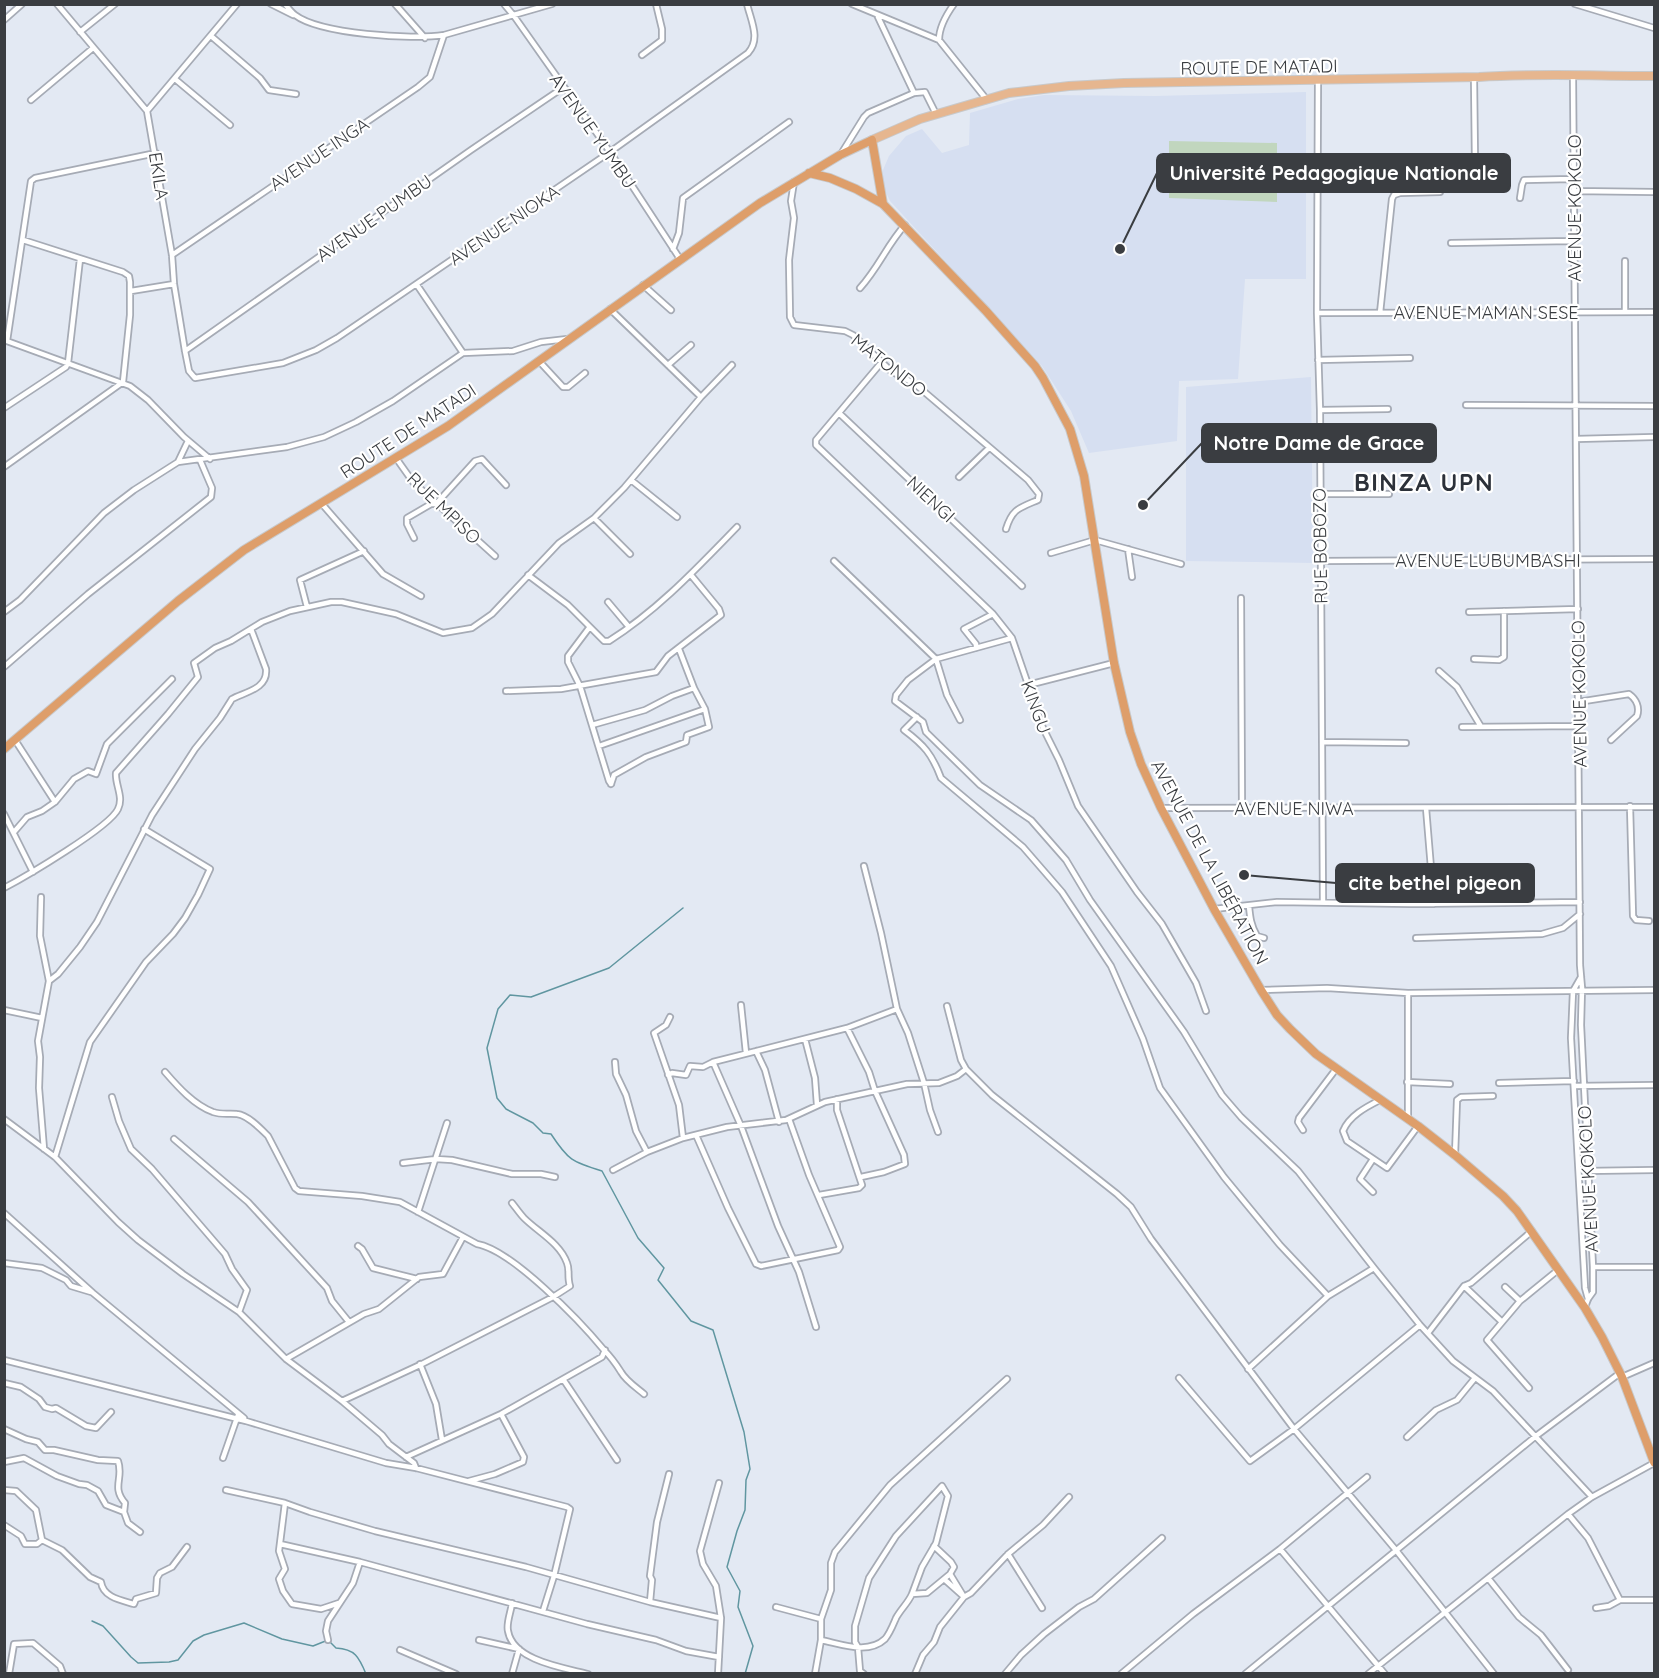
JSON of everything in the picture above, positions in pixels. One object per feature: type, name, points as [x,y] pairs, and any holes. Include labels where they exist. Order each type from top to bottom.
[{"type":"highway","name":"ROUTE DE MATADI","points":[[4,748],[210,575],[244,550],[448,426],[760,202],[840,155],[872,140]]},
{"type":"highway","points":[[872,140],[883,204]]},
{"type":"highway","name":"AVENUE DE LA LIBÉRATION","points":[[809,173],[830,178],[883,204],[986,311],[1043,378],[1062,410],[1076,445],[1084,476],[1114,663],[1130,732],[1141,764],[1161,808],[1214,909],[1261,990],[1277,1015],[1290,1029],[1316,1054],[1455,1155],[1503,1196],[1532,1231],[1585,1308],[1621,1375],[1654,1463]]},
{"type":"main road","name":"ROUTE DE MATADI","points":[[872,140],[901,126],[1009,93],[1069,86],[1519,74],[1654,76]]},
{"type":"street","points":[[4,20],[22,4]]},
{"type":"street","name":"EKILA","points":[[57,4],[147,111],[156,153],[185,351],[189,371],[195,378]]},
{"type":"street","points":[[80,32],[115,4]]},
{"type":"street","points":[[147,111],[237,4]]},
{"type":"street","points":[[271,4],[330,29],[426,38],[552,4]]},
{"type":"street","points":[[285,4],[296,16]]},
{"type":"street","points":[[394,4],[426,38]]},
{"type":"street","name":"AVENUE YUMBU","points":[[504,4],[610,152],[680,259]]},
{"type":"street","points":[[642,55],[662,40],[662,29],[656,4]]},
{"type":"street","name":"AVENUE NIOKA","points":[[195,378],[283,363],[302,356],[338,338],[417,285],[610,152],[748,53],[753,48],[755,35],[747,4]]},
{"type":"street","points":[[852,4],[939,40],[988,101]]},
{"type":"street","points":[[939,40],[944,21],[954,4]]},
{"type":"street","points":[[1575,4],[1654,28]]},
{"type":"street","points":[[878,16],[914,93]]},
{"type":"street","name":"AVENUE INGA","points":[[172,255],[418,87],[430,77],[444,35]]},
{"type":"street","points":[[211,36],[260,78],[269,90],[296,94]]},
{"type":"street","points":[[31,100],[93,48]]},
{"type":"street","name":"AVENUE KOKOLO","points":[[1573,76],[1578,726],[1581,807],[1582,992],[1580,1002],[1593,1267],[1593,1292],[1585,1308]]},
{"type":"street","points":[[1474,77],[1475,160]]},
{"type":"street","points":[[175,79],[230,126]]},
{"type":"street","name":"RUE BOBOZO","points":[[1318,81],[1317,313],[1320,410],[1323,902]]},
{"type":"street","name":"AVENUE PUMBU","points":[[185,351],[564,87]]},
{"type":"street","points":[[840,155],[868,113],[914,93],[925,92],[936,114]]},
{"type":"street","points":[[673,249],[679,233],[682,198],[789,122]]},
{"type":"street","points":[[156,153],[35,178],[31,181],[24,240],[6,341],[123,382],[148,400],[188,441],[210,459]]},
{"type":"street","points":[[1520,198],[1524,180],[1573,179]]},
{"type":"street","name":"MATONDO","points":[[794,182],[791,201],[794,218],[789,260],[790,317],[794,325],[844,331],[853,335],[871,350],[881,363],[915,384],[1028,480],[1039,494],[1038,500],[1010,515],[1006,529]]},
{"type":"street","points":[[1573,191],[1654,192]]},
{"type":"street","points":[[1380,313],[1392,199],[1394,195],[1400,193],[1440,192]]},
{"type":"street","points":[[860,288],[875,272],[905,225]]},
{"type":"street","points":[[4,467],[123,382],[130,315],[129,276],[123,272],[24,240]]},
{"type":"street","points":[[1451,243],[1573,241]]},
{"type":"street","points":[[4,408],[66,367],[80,259]]},
{"type":"street","points":[[1625,261],[1625,312]]},
{"type":"street","points":[[130,291],[174,284]]},
{"type":"street","points":[[417,285],[462,353]]},
{"type":"street","points":[[643,285],[671,310]]},
{"type":"street","points":[[610,309],[701,397]]},
{"type":"street","name":"AVENUE MAMAN SESE","points":[[1317,313],[1654,312]]},
{"type":"street","points":[[4,612],[21,600],[104,513],[134,490],[178,462],[287,447],[324,437],[356,423],[393,401],[462,353],[513,351],[541,342],[570,339]]},
{"type":"street","points":[[668,365],[691,345]]},
{"type":"street","points":[[1318,360],[1410,358]]},
{"type":"street","points":[[539,361],[563,387],[568,387],[585,373]]},
{"type":"street","points":[[839,413],[881,363]]},
{"type":"street","points":[[4,888],[86,837],[114,815],[120,801],[116,773],[198,677],[194,663],[215,648],[290,611],[331,602],[342,602],[396,614],[442,633],[472,628],[492,614],[559,543],[594,518],[631,480],[701,397],[732,365]]},
{"type":"street","points":[[1466,405],[1654,406]]},
{"type":"street","points":[[1320,410],[1388,409]]},
{"type":"street","name":"KINGU","points":[[839,413],[815,442],[993,614],[1012,638],[1043,728],[1078,806],[1137,892],[1162,924],[1196,983],[1206,1011]]},
{"type":"street","name":"NIENGI","points":[[839,413],[1022,586]]},
{"type":"street","points":[[1576,439],[1654,436]]},
{"type":"street","points":[[178,462],[188,441]]},
{"type":"street","points":[[959,477],[989,448]]},
{"type":"street","name":"RUE MPISO","points":[[396,458],[413,482],[495,556]]},
{"type":"street","points":[[414,538],[406,524],[406,518],[431,504],[436,504],[477,460],[482,459],[506,485]]},
{"type":"street","points":[[4,667],[97,587],[211,497],[212,488],[200,460]]},
{"type":"street","points":[[631,480],[677,517]]},
{"type":"street","points":[[1319,494],[1389,494]]},
{"type":"street","points":[[322,504],[383,574],[421,596]]},
{"type":"street","points":[[594,518],[630,554]]},
{"type":"street","points":[[528,575],[568,605],[589,628],[606,641],[648,614],[737,527]]},
{"type":"street","points":[[1051,553],[1095,540],[1181,564]]},
{"type":"street","points":[[1128,549],[1132,577]]},
{"type":"street","points":[[307,607],[300,580],[364,551]]},
{"type":"street","name":"AVENUE LUBUMBASHI","points":[[1321,561],[1654,559]]},
{"type":"street","points":[[834,561],[936,659],[947,695],[960,720]]},
{"type":"street","points":[[506,691],[550,691],[656,672],[668,656],[721,615],[719,609],[691,574]]},
{"type":"street","points":[[1241,598],[1242,809]]},
{"type":"street","points":[[609,602],[629,627]]},
{"type":"street","points":[[1469,612],[1578,609]]},
{"type":"street","points":[[1474,659],[1499,660],[1504,657],[1504,611]]},
{"type":"street","points":[[976,648],[976,644],[964,629],[993,614]]},
{"type":"street","points":[[589,628],[568,656],[568,664],[573,669],[580,686],[611,784],[614,775],[646,757],[686,742],[687,735],[709,727],[705,710],[679,649]]},
{"type":"street","points":[[49,981],[58,974],[80,947],[97,921],[144,829],[195,749],[232,699],[248,694],[265,681],[266,669],[251,629]]},
{"type":"street","points":[[1012,638],[936,659],[908,680],[896,695],[895,701],[923,722],[926,732],[980,785],[1031,820],[1066,860],[1090,900],[1184,1032],[1222,1095],[1241,1117],[1298,1171],[1420,1325],[1453,1361],[1493,1391],[1592,1497]]},
{"type":"street","points":[[1028,685],[1114,663]]},
{"type":"street","points":[[1439,671],[1457,687],[1480,725]]},
{"type":"street","points":[[14,832],[27,817],[55,802],[74,780],[88,771],[96,774],[107,744],[172,679]]},
{"type":"street","points":[[592,725],[645,710],[694,688]]},
{"type":"street","points":[[1578,702],[1629,694],[1636,700],[1639,711],[1637,716],[1611,740]]},
{"type":"street","points":[[599,746],[705,710]]},
{"type":"street","points":[[917,717],[904,730],[926,748],[941,778],[1023,846],[1062,892],[1111,966],[1143,1039],[1160,1088],[1224,1177],[1280,1245],[1328,1296]]},
{"type":"street","points":[[1462,727],[1480,725],[1578,726]]},
{"type":"street","points":[[15,740],[55,802]]},
{"type":"street","points":[[1322,742],[1406,743]]},
{"type":"street","points":[[1630,806],[1633,916],[1636,920],[1649,921]]},
{"type":"street","name":"AVENUE NIWA","points":[[1161,808],[1654,807]]},
{"type":"street","points":[[1426,808],[1434,904]]},
{"type":"street","points":[[4,814],[33,872]]},
{"type":"street","points":[[55,1157],[90,1042],[146,962],[185,918],[210,869],[144,829]]},
{"type":"street","points":[[864,866],[884,943],[897,1009],[908,1032],[938,1132]]},
{"type":"street","points":[[40,897],[40,936],[49,981],[38,1041],[44,1149]]},
{"type":"street","points":[[1214,909],[1277,902],[1434,904],[1580,902]]},
{"type":"street","points":[[1249,906],[1251,924],[1257,936],[1264,938]]},
{"type":"street","points":[[1416,938],[1542,934],[1563,928],[1580,914]]},
{"type":"street","points":[[1581,977],[1573,991],[1571,1038],[1585,1288],[1588,1299]]},
{"type":"street","points":[[1261,990],[1327,988],[1408,993],[1654,990]]},
{"type":"street","points":[[1408,993],[1408,1119]]},
{"type":"street","points":[[741,1005],[746,1053]]},
{"type":"street","points":[[947,1006],[961,1060],[966,1069],[992,1095],[1108,1186],[1131,1207],[1151,1239],[1294,1429],[1395,1549],[1494,1674]]},
{"type":"street","points":[[669,1075],[672,1073],[686,1075],[690,1066],[703,1067],[746,1053],[847,1028],[897,1009]]},
{"type":"street","points":[[4,1010],[42,1018]]},
{"type":"street","points":[[670,1017],[666,1025],[654,1033],[679,1105],[683,1138]]},
{"type":"street","points":[[847,1028],[904,1155],[905,1164],[861,1177]]},
{"type":"street","points":[[805,1039],[816,1083],[817,1105]]},
{"type":"street","points":[[756,1051],[765,1070],[779,1122]]},
{"type":"street","points":[[615,1062],[615,1074],[626,1095],[636,1131],[647,1152]]},
{"type":"street","points":[[713,1062],[741,1126],[778,1226],[795,1260],[816,1327]]},
{"type":"street","points":[[613,1170],[647,1152],[683,1138],[741,1126],[779,1122],[817,1105],[875,1090],[948,1081],[966,1069]]},
{"type":"street","points":[[1303,1130],[1298,1122],[1299,1118],[1336,1069]]},
{"type":"street","points":[[165,1072],[182,1090],[212,1112],[224,1115],[237,1114],[262,1131],[268,1137],[297,1190],[386,1199],[400,1203],[463,1237],[490,1247],[511,1259],[553,1297],[605,1350],[625,1377],[644,1394]]},
{"type":"street","points":[[1407,1082],[1450,1083]]},
{"type":"street","points":[[1499,1083],[1583,1086],[1654,1085]]},
{"type":"street","points":[[1455,1155],[1456,1101],[1461,1097],[1493,1096]]},
{"type":"street","points":[[112,1097],[131,1149],[152,1169],[225,1254],[232,1269],[247,1290],[239,1312]]},
{"type":"street","points":[[819,1195],[861,1187],[862,1183],[837,1110],[837,1100]]},
{"type":"street","points":[[1380,1100],[1355,1116],[1343,1131],[1347,1141],[1373,1159],[1387,1168],[1390,1167],[1418,1126]]},
{"type":"street","points":[[4,1119],[55,1157],[138,1240],[239,1312],[286,1359],[342,1401],[416,1468]]},
{"type":"street","points":[[696,1135],[728,1208],[756,1264],[761,1266],[838,1250],[840,1247],[809,1175],[789,1119]]},
{"type":"street","points":[[418,1212],[447,1124]]},
{"type":"street","points":[[174,1139],[249,1202],[327,1288],[332,1301],[349,1322]]},
{"type":"street","points":[[403,1163],[436,1159],[452,1160],[512,1174],[541,1174],[555,1177]]},
{"type":"street","points":[[1373,1159],[1360,1179],[1373,1192]]},
{"type":"street","points":[[1579,1171],[1654,1170]]},
{"type":"street","points":[[342,1401],[553,1297],[570,1286],[567,1278],[568,1263],[553,1243],[524,1218],[512,1203]]},
{"type":"street","points":[[4,1213],[93,1293],[246,1421],[386,1462],[568,1508],[554,1576],[543,1611]]},
{"type":"street","points":[[1428,1333],[1464,1286],[1471,1283],[1532,1231]]},
{"type":"street","points":[[286,1359],[367,1312],[379,1309],[417,1279],[445,1272],[463,1237]]},
{"type":"street","points":[[358,1246],[373,1268],[417,1279]]},
{"type":"street","points":[[4,1273],[6,1264],[42,1268],[66,1280],[71,1286],[93,1293]]},
{"type":"street","points":[[1593,1267],[1654,1267]]},
{"type":"street","points":[[1248,1369],[1328,1296],[1374,1268]]},
{"type":"street","points":[[1529,1388],[1487,1341],[1501,1321],[1520,1301],[1558,1270]]},
{"type":"street","points":[[1464,1286],[1501,1321]]},
{"type":"street","points":[[1505,1287],[1520,1301]]},
{"type":"street","points":[[1179,1378],[1250,1461],[1294,1429],[1420,1325]]},
{"type":"street","points":[[406,1457],[501,1414],[602,1357],[605,1350]]},
{"type":"street","points":[[4,1360],[238,1416]]},
{"type":"street","points":[[1245,1674],[1536,1436],[1621,1375],[1654,1363]]},
{"type":"street","points":[[420,1364],[435,1404],[442,1440]]},
{"type":"street","points":[[563,1378],[616,1460]]},
{"type":"street","points":[[1407,1437],[1436,1410],[1456,1400],[1475,1378]]},
{"type":"street","points":[[815,1674],[821,1640],[821,1619],[831,1590],[831,1563],[835,1552],[890,1485],[1007,1379]]},
{"type":"street","points":[[4,1383],[21,1387],[39,1399],[45,1407],[62,1410],[86,1426],[96,1428],[111,1412]]},
{"type":"street","points":[[466,1481],[495,1474],[523,1462],[524,1457],[501,1414]]},
{"type":"street","points":[[223,1458],[238,1416]]},
{"type":"street","points":[[4,1429],[38,1442],[45,1450],[98,1460],[118,1461],[121,1469],[118,1495],[125,1503],[124,1512],[128,1523],[140,1532]]},
{"type":"street","points":[[4,1462],[24,1458],[57,1476],[87,1485],[98,1491],[106,1505],[124,1512]]},
{"type":"street","points":[[1368,1674],[1568,1514],[1592,1497],[1654,1463]]},
{"type":"street","points":[[650,1602],[652,1580],[650,1576],[657,1522],[669,1474]]},
{"type":"street","points":[[1121,1674],[1193,1614],[1280,1549],[1367,1477]]},
{"type":"street","points":[[718,1674],[721,1618],[716,1586],[703,1564],[700,1551],[719,1483]]},
{"type":"street","points":[[821,1640],[858,1647],[866,1648],[875,1646],[887,1637],[912,1594],[922,1567],[934,1546],[948,1496],[942,1486],[896,1536],[869,1578],[855,1626],[855,1642],[858,1647],[861,1673]]},
{"type":"street","points":[[4,1490],[16,1491],[36,1510],[42,1540]]},
{"type":"street","points":[[226,1490],[285,1503],[375,1530],[526,1567],[650,1602],[721,1618]]},
{"type":"street","points":[[915,1674],[923,1655],[934,1642],[940,1627],[964,1597],[971,1593],[1008,1554],[1043,1526],[1069,1497]]},
{"type":"street","points":[[285,1503],[279,1554],[286,1570],[279,1579],[283,1591],[292,1604],[321,1609],[339,1604]]},
{"type":"street","points":[[1568,1514],[1588,1538],[1620,1600]]},
{"type":"street","points":[[4,1525],[21,1536],[25,1545],[37,1545],[42,1540]]},
{"type":"street","points":[[1005,1674],[1021,1655],[1044,1634],[1079,1607],[1094,1599],[1162,1538]]},
{"type":"street","points":[[42,1540],[62,1550],[90,1576],[101,1581],[105,1594],[134,1604],[136,1599],[156,1593],[160,1573],[172,1567],[187,1547]]},
{"type":"street","points":[[280,1544],[360,1562],[512,1604],[656,1640],[686,1651],[719,1657]]},
{"type":"street","points":[[912,1594],[927,1593],[950,1574],[954,1567],[934,1546]]},
{"type":"street","points":[[1280,1549],[1385,1674]]},
{"type":"street","points":[[1008,1554],[1042,1608]]},
{"type":"street","points":[[328,1640],[326,1630],[328,1621],[352,1582],[360,1562]]},
{"type":"street","points":[[950,1574],[964,1597]]},
{"type":"street","points":[[1488,1578],[1519,1617],[1542,1635],[1568,1670]]},
{"type":"street","points":[[944,1579],[964,1597]]},
{"type":"street","points":[[1596,1608],[1609,1606],[1620,1600],[1654,1600]]},
{"type":"street","points":[[512,1604],[508,1631],[510,1639],[519,1649],[528,1656],[543,1662],[588,1674]]},
{"type":"street","points":[[776,1606],[821,1619]]},
{"type":"street","points":[[478,1640],[519,1649]]},
{"type":"street","points":[[9,1674],[14,1644],[33,1643],[60,1666],[63,1674]]},
{"type":"street","points":[[512,1674],[519,1649]]},
{"type":"street","points":[[400,1650],[456,1674]]},
{"type":"shaded area","points":[[1306,92],[1306,279],[1245,279],[1238,379],[1179,381],[1177,441],[1089,453],[1071,411],[1042,366],[890,201],[883,186],[883,170],[889,156],[906,136],[922,129],[942,153],[969,145],[970,113],[1018,99],[1044,95],[1155,96]]},
{"type":"shaded area","points":[[1311,377],[1313,563],[1186,561],[1186,387]]},
{"type":"green space","points":[[1169,141],[1277,143],[1277,202],[1169,198]]},
{"type":"waterway","points":[[683,908],[609,968],[531,997],[510,995],[498,1009],[487,1048],[497,1098],[506,1109],[533,1123],[543,1133],[551,1134],[572,1159],[602,1171],[638,1238],[664,1268],[658,1280],[691,1321],[713,1330],[744,1432],[750,1469],[746,1480],[745,1510],[727,1567],[740,1591],[738,1607],[753,1646],[745,1674]]},
{"type":"waterway","points":[[92,1621],[103,1626],[138,1663],[178,1660],[193,1641],[204,1635],[244,1623],[282,1639],[313,1646],[328,1640],[336,1648],[348,1650],[356,1655],[366,1674]]},
{"type":"place","name":"Université Pedagogique Nationale","points":[[1120,249]]},
{"type":"place","name":"Notre Dame de Grace","points":[[1143,505]]},
{"type":"place","name":"cite bethel pigeon","points":[[1244,875]]},
{"type":"district","name":"BINZA UPN","points":[[1424,482]]}]
